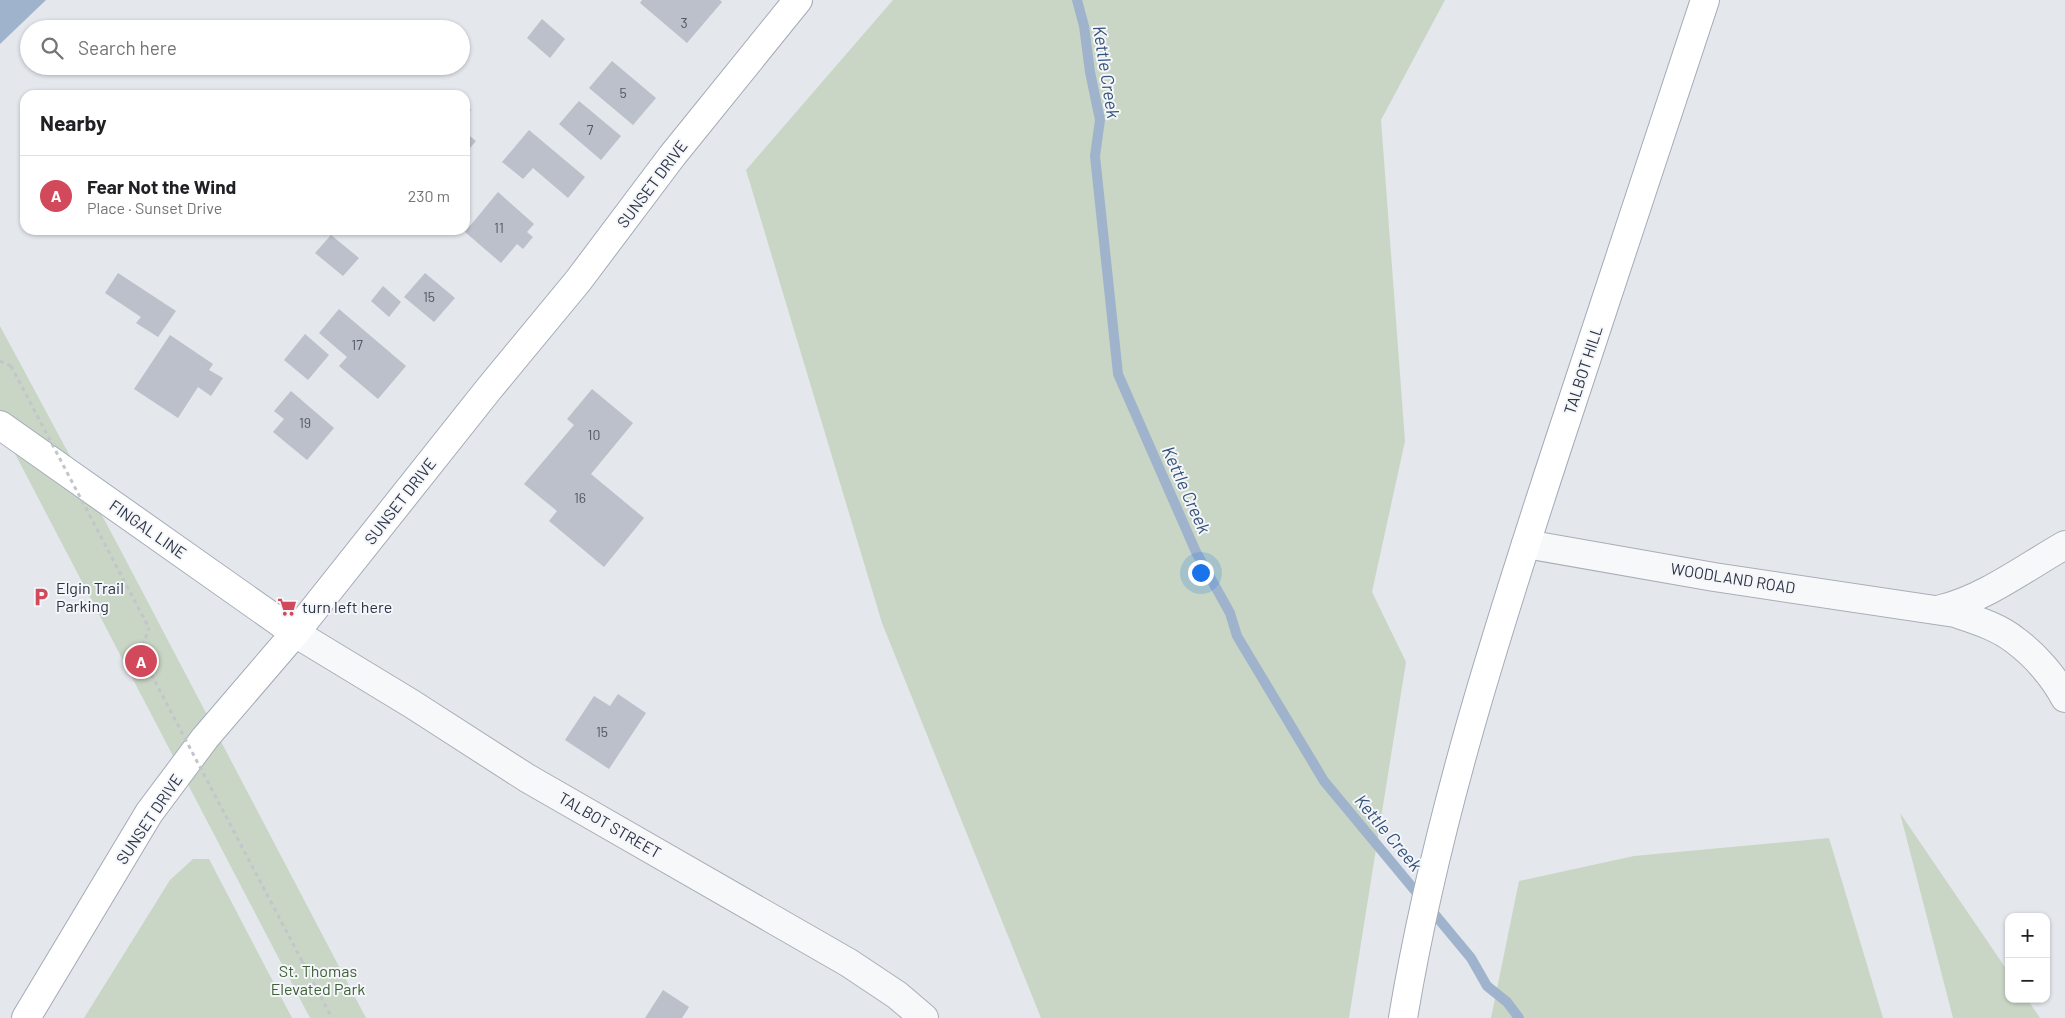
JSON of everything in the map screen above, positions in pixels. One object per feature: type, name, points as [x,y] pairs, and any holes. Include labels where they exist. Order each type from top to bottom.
[{"type":"main road","name":"SUNSET DRIVE","points":[[26,1018],[149,814],[205,738],[295,633],[488,390],[578,281],[672,156],[798,0]]},
{"type":"main road","name":"TALBOT HILL","points":[[1403,1018],[1418,937],[1440,839],[1466,741],[1526,544],[1705,0]]},
{"type":"main road","name":"FINGAL LINE","points":[[0,425],[295,633]]},
{"type":"street","name":"WOODLAND ROAD","points":[[1526,544],[1714,576],[1941,609],[1987,624],[2016,640],[2039,663],[2060,688],[2065,698]]},
{"type":"street","name":"WOODLAND ROAD","points":[[1941,609],[1960,605],[2065,545]]},
{"type":"street","name":"TALBOT STREET","points":[[295,633],[412,704],[527,778],[848,963],[897,995],[924,1018]]},
{"type":"path","points":[[0,362],[11,366],[149,628],[140,653],[332,1018]]},
{"type":"green space","points":[[893,0],[1445,0],[1381,120],[1405,441],[1372,592],[1406,662],[1349,1018],[1041,1018],[882,623],[746,170]]},
{"type":"green space","name":"St. Thomas Elevated Park","points":[[0,326],[120,549],[366,1018],[310,1018],[0,425]]},
{"type":"green space","points":[[1900,813],[2005,967],[2005,1003],[2030,1003],[2040,1018],[1953,1018]]},
{"type":"green space","points":[[1829,838],[1883,1018],[1491,1018],[1519,881],[1634,856]]},
{"type":"green space","points":[[193,859],[209,859],[292,1018],[84,1018],[170,880]]},
{"type":"water","points":[[0,0],[46,0],[25,20],[20,20],[20,25],[0,44]]},
{"type":"building","points":[[642,0],[720,0],[722,2],[687,43],[640,3]]},
{"type":"building","points":[[542,19],[565,39],[550,58],[527,38]]},
{"type":"building","points":[[612,61],[656,98],[633,125],[589,88]]},
{"type":"building","points":[[579,101],[621,136],[601,160],[559,124]]},
{"type":"building","points":[[529,130],[585,177],[568,198],[533,168],[523,179],[502,162]]},
{"type":"building","points":[[470,136],[476,141],[470,148]]},
{"type":"building","points":[[498,192],[534,224],[527,232],[533,237],[523,249],[517,244],[501,263],[468,235],[470,226]]},
{"type":"building","points":[[331,235],[359,258],[343,276],[315,253]]},
{"type":"building","points":[[118,273],[176,311],[158,337],[136,323],[141,317],[105,293]]},
{"type":"building","points":[[425,273],[455,298],[434,322],[404,297]]},
{"type":"building","points":[[383,286],[401,302],[389,317],[371,301]]},
{"type":"building","points":[[339,309],[406,366],[378,399],[339,366],[347,357],[319,333]]},
{"type":"building","points":[[305,334],[329,355],[308,380],[284,360]]},
{"type":"building","points":[[170,335],[213,364],[209,370],[223,378],[211,396],[198,387],[178,418],[134,389]]},
{"type":"building","points":[[592,389],[633,423],[591,474],[644,518],[604,567],[549,521],[557,511],[524,484],[574,425],[567,419]]},
{"type":"building","points":[[291,391],[334,428],[307,460],[273,432],[284,419],[274,411]]},
{"type":"building","points":[[618,694],[646,713],[609,769],[565,740],[594,696],[610,706]]},
{"type":"building","points":[[663,990],[689,1007],[682,1018],[645,1018]]},
{"type":"waterway","name":"Kettle Creek","points":[[1077,0],[1084,26],[1090,72],[1100,120],[1095,156],[1118,374],[1196,552],[1230,613],[1237,636],[1324,781],[1471,958],[1487,986],[1507,1002],[1519,1018]]},
{"type":"place","name":"Elgin Trail Parking","points":[[41,597]]},
{"type":"place","name":"turn left here","points":[[287,607]]},
{"type":"place","name":"Fear Not the Wind","points":[[141,661]]}]
